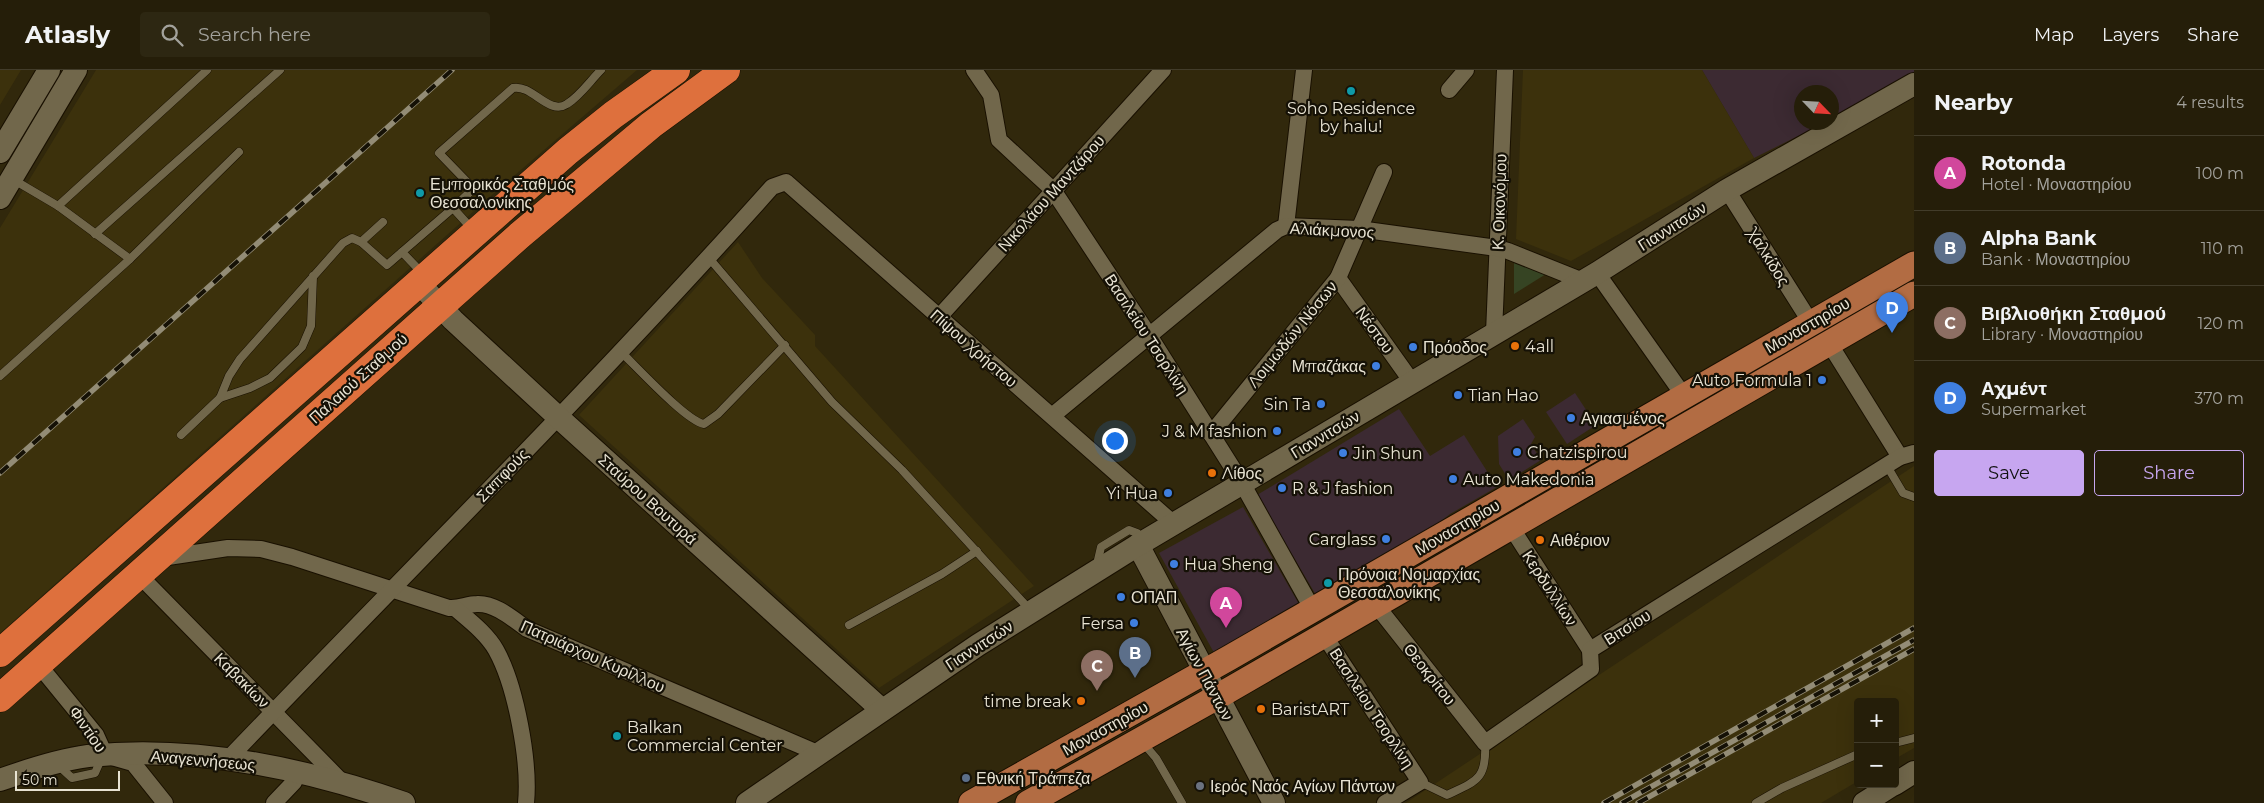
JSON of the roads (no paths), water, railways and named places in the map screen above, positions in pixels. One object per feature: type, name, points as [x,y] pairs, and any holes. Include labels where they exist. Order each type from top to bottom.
[{"type":"highway","name":"Παλαιού Σταθμού","points":[[0,652],[475,232],[589,134],[676,70]]},
{"type":"highway","name":"Παλαιού Σταθμού","points":[[0,698],[440,306],[626,146],[726,70]]},
{"type":"main road","points":[[0,152],[49,70]]},
{"type":"main road","points":[[0,198],[76,70]]},
{"type":"main road","name":"Γιαννιτσών","points":[[747,803],[882,710],[1138,539],[1174,524],[1590,277],[1727,190],[1914,84]]},
{"type":"main road","name":"Μοναστηρίου","points":[[971,803],[1204,673],[1914,264]]},
{"type":"main road","name":"Σταύρου Βουτυρά","points":[[422,280],[440,306],[558,417],[882,710]]},
{"type":"main road","name":"Μοναστηρίου","points":[[1028,803],[1217,697],[1914,294]]},
{"type":"main road","name":"Αγίων Πάντων","points":[[1138,539],[1204,673],[1274,803]]},
{"type":"main road","name":"Αναγεννήσεως","points":[[0,780],[55,763],[104,756],[164,755],[228,759],[297,773],[397,802]]},
{"type":"main road","points":[[1864,803],[1891,790],[1914,772]]},
{"type":"street","name":"Βασιλείου Τσορλίνη","points":[[974,70],[991,95],[999,140],[1053,190],[1150,337],[1242,483],[1313,610]]},
{"type":"street","name":"Νικολάου Μαντζάρου","points":[[939,317],[1163,70]]},
{"type":"street","points":[[1286,226],[1304,70]]},
{"type":"street","points":[[1449,90],[1466,70]]},
{"type":"street","name":"Κ. Οικονόμου","points":[[1494,333],[1505,70]]},
{"type":"street","name":"Λοιμωδών Νόσων","points":[[1211,434],[1338,278],[1384,172]]},
{"type":"street","name":"Πίψου Χρήστου","points":[[772,187],[786,182],[1174,524]]},
{"type":"street","name":"Σαπφούς","points":[[228,759],[558,417],[709,258],[772,187]]},
{"type":"street","name":"Χαλκίδος","points":[[1727,190],[1811,323]]},
{"type":"street","name":"Αλιάκμονος","points":[[1052,416],[1150,337],[1277,230],[1286,226],[1359,229],[1497,248],[1590,277]]},
{"type":"street","points":[[1590,277],[1684,396]]},
{"type":"street","name":"Νέστου","points":[[1338,278],[1412,382]]},
{"type":"street","points":[[1829,343],[1900,459]]},
{"type":"street","name":"Βιτσίου","points":[[1485,743],[1591,668],[1590,650],[1900,459]]},
{"type":"street","name":"Κερδυλλίων","points":[[1511,527],[1590,650]]},
{"type":"street","name":"Πατριάρχου Κυρίλλου","points":[[149,567],[228,548],[249,547],[285,554],[456,609],[478,604],[492,607],[527,629],[820,754]]},
{"type":"street","name":"Καβακίων","points":[[149,567],[274,712],[346,786]]},
{"type":"street","name":"Θεοκρίτου","points":[[1376,605],[1485,743]]},
{"type":"street","points":[[456,609],[489,640],[501,661],[520,723],[528,781],[526,803]]},
{"type":"street","name":"Βασιλείου Τσορλίνη","points":[[1324,635],[1420,782]]},
{"type":"street","name":"Φιντίου","points":[[38,664],[98,737],[104,756],[133,764],[165,803]]},
{"type":"street","points":[[274,803],[294,782],[297,773]]},
{"type":"street","points":[[1384,803],[1420,782]]},
{"type":"lane","points":[[95,234],[280,70]]},
{"type":"lane","points":[[181,435],[220,398],[229,376],[240,359],[347,240],[356,239],[361,242],[387,265],[470,192],[470,186],[439,153],[513,88],[522,87],[551,105],[563,106],[570,102],[601,70]]},
{"type":"lane","points":[[58,206],[205,71]]},
{"type":"lane","points":[[0,376],[130,259],[239,152]]},
{"type":"lane","points":[[12,179],[58,206],[130,259]]},
{"type":"lane","points":[[453,208],[475,232]]},
{"type":"lane","points":[[361,242],[383,222]]},
{"type":"lane","points":[[402,252],[422,280]]},
{"type":"lane","points":[[709,258],[832,402],[902,470],[1032,611]]},
{"type":"lane","points":[[220,398],[250,388],[270,378],[302,347],[311,326],[313,276]]},
{"type":"lane","points":[[620,351],[683,411],[697,422],[704,424],[718,414],[785,345]]},
{"type":"lane","points":[[1900,459],[1903,493],[1914,497]]},
{"type":"lane","points":[[1098,560],[1101,547],[1128,530],[1138,539]]},
{"type":"lane","points":[[850,625],[942,574],[977,552]]},
{"type":"lane","points":[[1294,662],[1302,656]]},
{"type":"lane","points":[[1899,742],[1914,738]]},
{"type":"lane","points":[[1140,740],[1156,758],[1182,803]]},
{"type":"lane","points":[[1420,782],[1447,795],[1470,784],[1482,773],[1486,762],[1485,743]]},
{"type":"lane","points":[[1756,803],[1782,788],[1854,756]]},
{"type":"railway","points":[[0,473],[452,70]]},
{"type":"railway","points":[[1604,803],[1914,628]]},
{"type":"railway","points":[[1622,803],[1914,640]]},
{"type":"railway","points":[[1638,803],[1914,649]]},
{"type":"place","name":"Soho Residence by halu!","points":[[1351,91]]},
{"type":"place","name":"Εμπορικός Σταθμός Θεσσαλονίκης","points":[[420,193]]},
{"type":"place","name":"Αχμέντ","points":[[1892,333]]},
{"type":"place","name":"4all","points":[[1515,346]]},
{"type":"place","name":"Πρόοδος","points":[[1413,347]]},
{"type":"place","name":"Μπαζάκας","points":[[1376,366]]},
{"type":"place","name":"Auto Formula 1","points":[[1822,380]]},
{"type":"place","name":"Tian Hao","points":[[1458,395]]},
{"type":"place","name":"Sin Ta","points":[[1321,404]]},
{"type":"place","name":"Αγιασμένος","points":[[1571,418]]},
{"type":"place","name":"J & M fashion","points":[[1277,431]]},
{"type":"place","name":"Chatzispirou","points":[[1517,452]]},
{"type":"place","name":"Jin Shun","points":[[1343,453]]},
{"type":"place","name":"Λίθος","points":[[1212,473]]},
{"type":"place","name":"Auto Makedonia","points":[[1453,479]]},
{"type":"place","name":"R & J fashion","points":[[1282,488]]},
{"type":"place","name":"Yi Hua","points":[[1168,493]]},
{"type":"place","name":"Carglass","points":[[1386,539]]},
{"type":"place","name":"Αιθέριον","points":[[1540,540]]},
{"type":"place","name":"Hua Sheng","points":[[1174,564]]},
{"type":"place","name":"Πρόνοια Νομαρχίας Θεσσαλονίκης","points":[[1328,583]]},
{"type":"place","name":"ΟΠΑΠ","points":[[1121,597]]},
{"type":"place","name":"Fersa","points":[[1134,623]]},
{"type":"place","name":"Rotonda","points":[[1226,628]]},
{"type":"place","name":"Alpha Bank","points":[[1135,678]]},
{"type":"place","name":"Βιβλιοθήκη Σταθμού","points":[[1097,691]]},
{"type":"place","name":"time break","points":[[1081,701]]},
{"type":"place","name":"BaristART","points":[[1261,709]]},
{"type":"place","name":"Balkan Commercial Center","points":[[617,736]]},
{"type":"place","name":"Εθνική Τράπεζα","points":[[966,778]]},
{"type":"place","name":"Ιερός Ναός Αγίων Πάντων","points":[[1200,786]]}]
